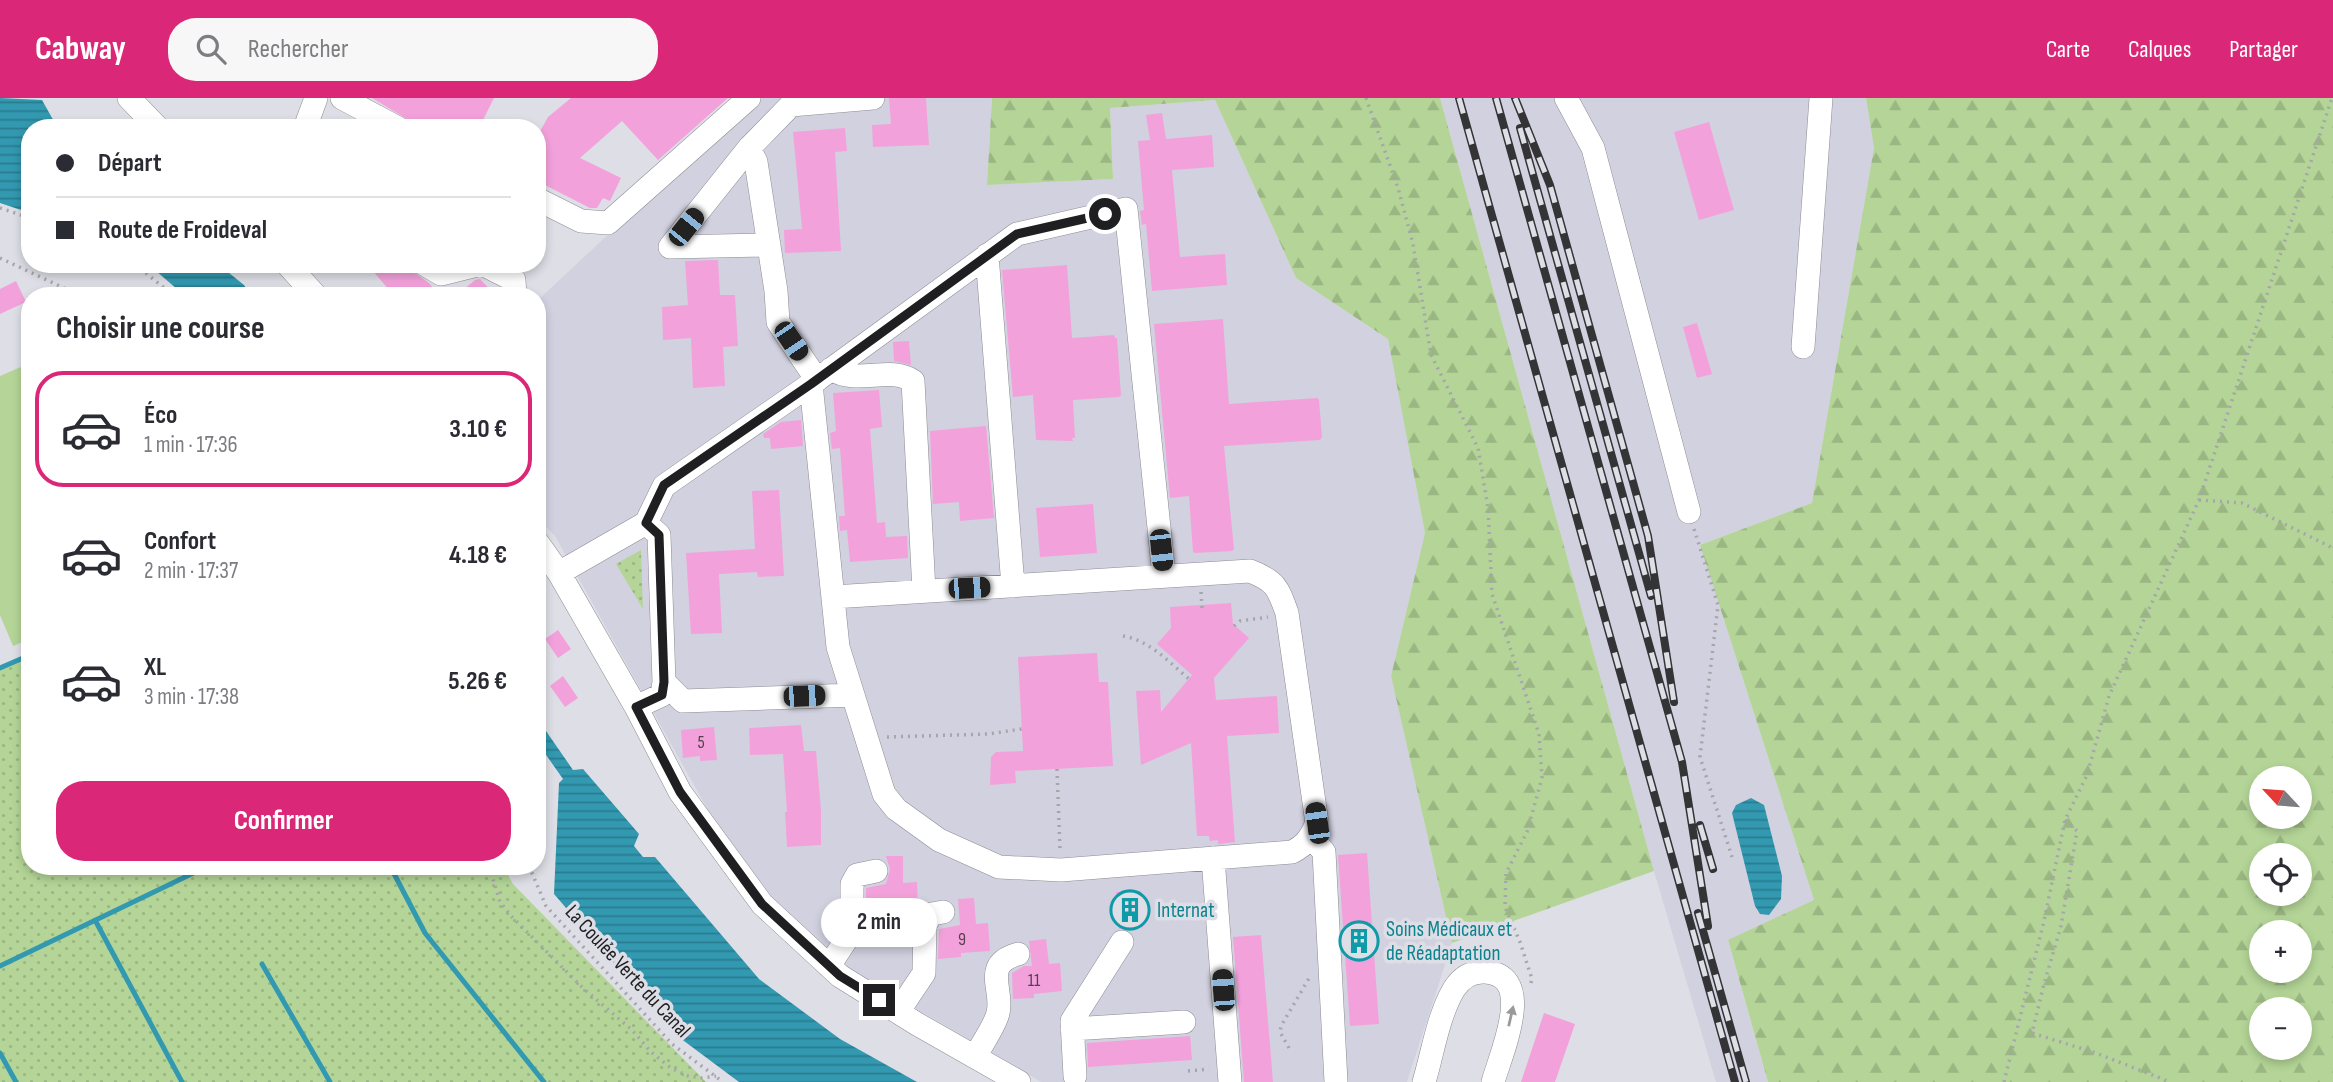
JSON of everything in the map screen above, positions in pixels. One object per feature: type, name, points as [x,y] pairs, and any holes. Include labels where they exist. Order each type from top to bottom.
[{"type":"street","points":[[130,98],[150,119]]},
{"type":"street","points":[[308,119],[316,98]]},
{"type":"street","points":[[342,98],[381,119]]},
{"type":"street","points":[[546,203],[581,220],[608,223],[749,98]]},
{"type":"street","points":[[769,245],[670,247],[749,148],[791,105],[873,98]]},
{"type":"street","points":[[1566,98],[1593,148],[1689,512]]},
{"type":"street","points":[[1803,347],[1821,98]]},
{"type":"street","points":[[749,148],[756,162],[778,322],[820,378],[833,597],[838,647],[884,794],[896,809],[939,840],[999,867],[1061,870],[1292,852],[1304,846],[1311,837],[1317,823],[1287,614],[1279,592],[1267,578],[1250,571],[833,597]]},
{"type":"street","points":[[559,573],[646,523],[664,485],[820,378],[1017,234],[1126,209],[1164,576]]},
{"type":"street","points":[[987,255],[1013,586]]},
{"type":"street","points":[[295,273],[308,287]]},
{"type":"street","points":[[500,273],[514,280],[514,287]]},
{"type":"street","points":[[820,378],[904,375],[913,381],[924,591]]},
{"type":"street","points":[[636,707],[662,695],[664,682],[659,535],[646,523]]},
{"type":"street","points":[[546,555],[636,707],[680,792],[762,904],[840,976],[1019,1082]]},
{"type":"street","points":[[664,682],[683,701],[853,695]]},
{"type":"street","points":[[1311,837],[1324,852],[1336,1082]]},
{"type":"street","points":[[1213,858],[1230,1082]]},
{"type":"street","points":[[829,966],[852,931],[852,884],[857,875],[876,871]]},
{"type":"street","points":[[898,1012],[925,973],[925,924],[932,914],[943,912]]},
{"type":"street","points":[[1075,1076],[1072,1021],[1122,942]]},
{"type":"street","points":[[975,1057],[999,1013],[996,977],[1000,965],[1007,957],[1018,954]]},
{"type":"street","points":[[1424,1082],[1454,989],[1464,977],[1477,971],[1499,975],[1507,982],[1514,1008],[1493,1082]]},
{"type":"street","points":[[1072,1029],[1184,1022]]},
{"type":"path","points":[[1366,98],[1398,188],[1413,244],[1431,355],[1478,448],[1488,508],[1492,594],[1539,734],[1542,778],[1527,832],[1506,873],[1505,907],[1532,979],[1528,992]]},
{"type":"path","points":[[2004,1082],[2044,921],[2065,820],[2087,775],[2109,696],[2199,500],[2332,98]]},
{"type":"path","points":[[0,208],[21,215]]},
{"type":"path","points":[[0,258],[21,268]]},
{"type":"path","points":[[32,273],[62,287]]},
{"type":"path","points":[[146,273],[163,287]]},
{"type":"path","points":[[2199,500],[2242,503],[2333,548]]},
{"type":"path","points":[[1689,512],[1718,605],[1700,757],[1732,857]]},
{"type":"path","points":[[1234,626],[1240,621],[1287,614]]},
{"type":"path","points":[[1123,636],[1133,637],[1156,650],[1189,679]]},
{"type":"path","points":[[867,738],[988,734],[1021,729]]},
{"type":"path","points":[[1057,769],[1061,870]]},
{"type":"path","points":[[2065,820],[2077,831],[2061,926],[2032,1033],[2096,1053],[2169,1082]]},
{"type":"path","points":[[492,875],[500,902],[511,916],[584,989],[632,1030],[651,1052],[671,1068],[688,1076],[716,1076]]},
{"type":"path","name":"La Coulée Verte du Canal","points":[[533,875],[546,906],[672,1044],[723,1082]]},
{"type":"path","points":[[1289,1048],[1280,1032],[1281,1026],[1322,956],[1329,953]]},
{"type":"shaded area","points":[[754,98],[992,98],[987,185],[1113,179],[1110,108],[1215,100],[1296,278],[1388,339],[1425,533],[1391,676],[1452,943],[1407,1082],[1041,1082],[855,973],[784,912],[718,828],[555,536],[546,526],[546,293]]},
{"type":"shaded area","points":[[1440,98],[1866,98],[1874,148],[1812,503],[1700,545],[1814,900],[1728,941],[1768,1082],[1716,1082],[1654,871]]},
{"type":"green space","points":[[992,98],[1440,98],[1654,871],[1452,943],[1391,676],[1425,533],[1388,339],[1296,278],[1215,100],[1110,108],[1113,179],[987,185]]},
{"type":"green space","points":[[1866,98],[2333,98],[2333,1082],[1768,1082],[1728,940],[1814,900],[1700,545],[1812,503],[1874,148]]},
{"type":"green space","points":[[21,367],[21,643],[13,646],[0,615],[0,376]]},
{"type":"green space","points":[[641,550],[643,609],[616,564]]},
{"type":"green space","points":[[21,660],[21,875],[508,875],[513,884],[706,1082],[0,1082],[0,669]]},
{"type":"water","points":[[0,98],[42,100],[53,119],[21,119],[21,210],[0,203]]},
{"type":"water","points":[[158,273],[229,273],[245,287],[175,287]]},
{"type":"water","points":[[546,731],[573,770],[583,769],[639,834],[634,846],[643,857],[655,857],[759,979],[840,1039],[917,1082],[739,1082],[676,1035],[554,894],[559,783],[563,779],[546,755]]},
{"type":"water","points":[[1751,798],[1764,805],[1782,876],[1781,899],[1769,915],[1760,914],[1755,906],[1732,813],[1736,805]]},
{"type":"building","points":[[372,98],[494,98],[484,119],[407,119]]},
{"type":"building","points":[[571,98],[728,98],[658,160],[622,121],[580,158],[621,178],[610,201],[603,198],[597,208],[590,208],[546,186],[548,117]]},
{"type":"building","points":[[889,98],[926,98],[929,145],[873,147],[872,125],[891,124]]},
{"type":"building","points":[[1162,113],[1166,139],[1212,135],[1214,167],[1172,170],[1180,257],[1225,254],[1227,285],[1152,291],[1146,224],[1142,225],[1140,211],[1144,210],[1138,141],[1150,140],[1146,115]]},
{"type":"building","points":[[1709,122],[1734,210],[1699,220],[1674,132]]},
{"type":"building","points":[[845,128],[847,151],[835,152],[841,251],[785,253],[784,230],[802,229],[793,132]]},
{"type":"building","points":[[718,260],[720,295],[735,295],[738,346],[723,347],[725,386],[693,388],[691,338],[663,340],[662,307],[688,305],[685,261]]},
{"type":"building","points":[[1067,265],[1072,338],[1114,335],[1117,338],[1121,395],[1073,400],[1073,441],[1036,440],[1033,395],[1013,397],[1002,270]]},
{"type":"building","points":[[375,273],[415,273],[432,287],[387,287]]},
{"type":"building","points":[[480,279],[488,287],[467,287]]},
{"type":"building","points":[[16,281],[21,292],[21,304],[0,314],[0,289]]},
{"type":"building","points":[[1223,319],[1229,404],[1317,398],[1322,437],[1320,440],[1224,446],[1234,549],[1195,553],[1189,496],[1170,498],[1154,324]]},
{"type":"building","points":[[1697,323],[1712,374],[1697,378],[1683,327]]},
{"type":"building","points":[[909,341],[911,365],[894,361],[893,342]]},
{"type":"building","points":[[879,390],[882,427],[870,429],[877,523],[885,522],[886,537],[907,536],[908,558],[850,562],[847,530],[840,531],[839,516],[845,516],[840,448],[832,449],[830,433],[836,431],[833,393]]},
{"type":"building","points":[[801,420],[803,446],[771,449],[770,438],[764,438],[763,434],[781,422]]},
{"type":"building","points":[[986,426],[994,518],[960,521],[959,502],[933,504],[930,431]]},
{"type":"building","points":[[779,490],[784,576],[758,577],[757,572],[719,574],[722,633],[691,634],[686,553],[755,549],[752,491]]},
{"type":"building","points":[[1093,504],[1097,553],[1040,557],[1036,508]]},
{"type":"building","points":[[1231,603],[1233,624],[1249,638],[1214,678],[1216,700],[1277,696],[1279,733],[1227,736],[1235,842],[1218,844],[1218,840],[1210,841],[1209,836],[1197,836],[1191,743],[1141,765],[1136,691],[1160,690],[1161,712],[1192,675],[1157,644],[1171,628],[1170,607]]},
{"type":"building","points":[[558,630],[571,649],[558,658],[546,638]]},
{"type":"building","points":[[1097,653],[1099,682],[1108,682],[1113,766],[1015,771],[1016,783],[990,785],[991,757],[996,752],[1023,751],[1018,657]]},
{"type":"building","points":[[563,676],[578,698],[565,707],[550,686]]},
{"type":"building","points":[[801,725],[804,751],[816,751],[821,845],[787,847],[783,754],[750,755],[749,728]]},
{"type":"building","points":[[714,727],[717,760],[700,761],[700,756],[683,758],[681,730]]},
{"type":"building","name":"Soins Médicaux et de Réadaptation","points":[[1367,853],[1379,1024],[1350,1026],[1338,855]]},
{"type":"building","points":[[886,856],[903,856],[903,883],[917,882],[918,909],[890,911],[890,916],[866,917],[866,888],[886,884],[890,869]]},
{"type":"building","name":"Internat","points":[[1141,891],[1143,927],[1119,929],[1116,892]]},
{"type":"building","points":[[974,898],[976,924],[988,923],[990,951],[961,953],[961,957],[938,959],[939,929],[960,925],[958,899]]},
{"type":"building","points":[[1261,935],[1273,1082],[1244,1082],[1233,937]]},
{"type":"building","points":[[1046,939],[1049,964],[1060,963],[1062,991],[1034,994],[1034,998],[1013,999],[1012,973],[1024,966],[1032,966],[1029,941]]},
{"type":"building","points":[[1544,1013],[1575,1024],[1555,1082],[1521,1082]]},
{"type":"building","points":[[1190,1036],[1192,1060],[1088,1067],[1087,1043]]},
{"type":"waterway","points":[[0,668],[21,659]]},
{"type":"waterway","points":[[0,966],[189,875]]},
{"type":"waterway","points":[[395,875],[425,933],[544,1082]]},
{"type":"waterway","points":[[95,920],[182,1082]]},
{"type":"waterway","points":[[262,964],[330,1082]]},
{"type":"waterway","points":[[0,1053],[16,1082]]},
{"type":"railway","points":[[1459,98],[1735,1082]]},
{"type":"railway","points":[[1496,98],[1682,762],[1708,926]]},
{"type":"railway","points":[[1515,98],[1550,185],[1648,536],[1674,702]]},
{"type":"railway","points":[[1520,128],[1651,596]]},
{"type":"railway","points":[[1700,825],[1713,869]]},
{"type":"railway","points":[[1698,913],[1746,1082]]},
{"type":"place","name":"Internat","points":[[1130,910]]},
{"type":"place","name":"Soins Médicaux et de Réadaptation","points":[[1359,941]]},
{"type":"route","points":[[879,1000],[840,976],[762,904],[680,792],[636,707],[662,695],[664,682],[659,535],[646,523],[664,485],[811,384],[1017,234],[1105,214]]}]
